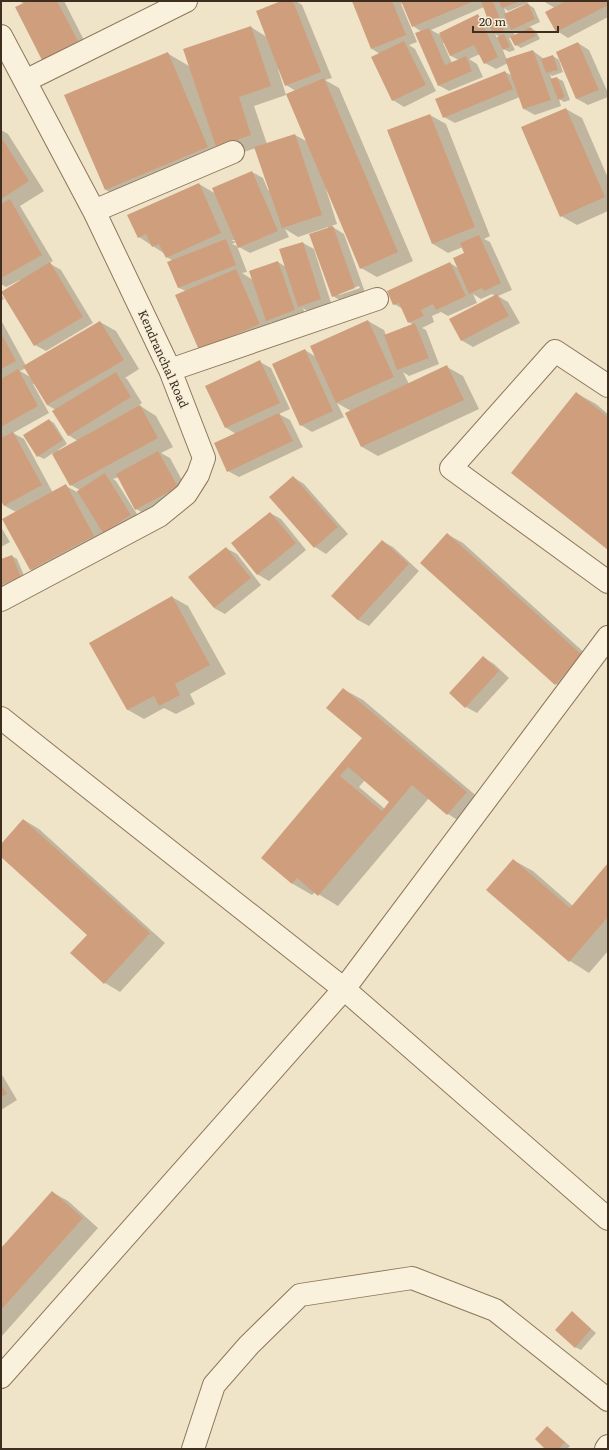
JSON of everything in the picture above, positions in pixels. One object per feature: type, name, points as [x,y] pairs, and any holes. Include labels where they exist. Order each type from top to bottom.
[{"type":"street","points":[[25,81],[186,1]]},
{"type":"street","name":"Kendranchal Road","points":[[1,36],[94,211],[170,370],[204,458],[198,475],[186,494],[159,516],[1,600]]},
{"type":"street","points":[[94,211],[233,152]]},
{"type":"street","points":[[170,370],[377,299]]},
{"type":"street","points":[[608,386],[555,351],[451,468],[608,582]]},
{"type":"street","points":[[1,1378],[344,990],[608,637]]},
{"type":"street","points":[[1,718],[344,990],[608,1219]]},
{"type":"street","points":[[193,1449],[214,1385],[249,1345],[300,1295],[412,1278],[495,1310],[608,1400]]},
{"type":"building","points":[[28,1],[57,1],[78,41],[42,60],[15,7]]},
{"type":"building","points":[[281,1],[293,1],[321,72],[285,86],[256,11]]},
{"type":"building","points":[[352,1],[392,1],[406,35],[371,49]]},
{"type":"building","points":[[401,1],[474,1],[412,27]]},
{"type":"building","points":[[481,1],[493,1],[504,30],[493,34]]},
{"type":"building","points":[[520,1],[502,8],[499,2]]},
{"type":"building","points":[[566,1],[608,1],[608,5],[556,32],[545,12]]},
{"type":"building","points":[[528,3],[535,19],[511,30],[504,14]]},
{"type":"building","points":[[478,14],[498,57],[484,64],[474,45],[450,56],[439,33]]},
{"type":"building","points":[[251,26],[271,86],[239,97],[251,135],[216,147],[183,49]]},
{"type":"building","points":[[531,27],[536,36],[515,46],[510,37]]},
{"type":"building","points":[[429,28],[445,65],[466,56],[472,71],[438,86],[415,33]]},
{"type":"building","points":[[504,34],[510,47],[503,50],[497,37]]},
{"type":"building","points":[[404,41],[426,85],[392,101],[371,57]]},
{"type":"building","points":[[578,42],[599,90],[576,99],[556,52]]},
{"type":"building","points":[[533,50],[551,100],[523,109],[505,59]]},
{"type":"building","points":[[168,52],[208,147],[105,190],[64,95]]},
{"type":"building","points":[[553,55],[558,70],[546,73],[541,59]]},
{"type":"building","points":[[505,71],[513,89],[443,118],[435,99]]},
{"type":"building","points":[[557,77],[565,97],[558,100],[550,79]]},
{"type":"building","points":[[324,78],[398,252],[360,269],[286,94]]},
{"type":"building","points":[[566,108],[605,197],[560,217],[521,127]]},
{"type":"building","points":[[430,114],[475,227],[432,244],[387,130]]},
{"type":"building","points":[[295,134],[322,215],[282,228],[254,147]]},
{"type":"building","points":[[1,137],[29,181],[1,199]]},
{"type":"building","points":[[252,171],[278,231],[238,248],[212,188]]},
{"type":"building","points":[[199,183],[221,233],[166,258],[159,244],[152,247],[146,234],[138,238],[127,215]]},
{"type":"building","points":[[10,199],[42,255],[1,278],[1,204]]},
{"type":"building","points":[[333,226],[355,288],[332,297],[309,234]]},
{"type":"building","points":[[479,235],[501,283],[484,291],[482,288],[469,294],[453,258],[464,253],[460,243]]},
{"type":"building","points":[[226,239],[236,265],[178,288],[167,262]]},
{"type":"building","points":[[303,242],[321,299],[298,307],[279,249]]},
{"type":"building","points":[[278,261],[295,310],[266,321],[249,271]]},
{"type":"building","points":[[50,262],[83,317],[34,346],[1,292]]},
{"type":"building","points":[[450,262],[466,296],[436,310],[433,304],[421,310],[424,316],[408,323],[399,303],[393,305],[387,291]]},
{"type":"building","points":[[236,269],[260,324],[199,350],[175,295]]},
{"type":"building","points":[[497,294],[509,316],[461,341],[449,319]]},
{"type":"building","points":[[368,320],[394,377],[336,403],[310,346]]},
{"type":"building","points":[[100,321],[124,360],[47,405],[23,366]]},
{"type":"building","points":[[415,323],[429,358],[397,370],[384,335]]},
{"type":"building","points":[[1,333],[16,361],[1,369]]},
{"type":"building","points":[[305,349],[333,411],[300,426],[272,364]]},
{"type":"building","points":[[260,360],[280,403],[225,428],[205,386]]},
{"type":"building","points":[[447,365],[464,400],[361,447],[345,413]]},
{"type":"building","points":[[18,369],[38,406],[1,427],[1,379]]},
{"type":"building","points":[[116,372],[131,397],[68,436],[52,411]]},
{"type":"building","points":[[576,392],[608,417],[608,550],[511,473]]},
{"type":"building","points":[[140,405],[158,438],[70,486],[52,454]]},
{"type":"building","points":[[279,413],[293,441],[227,472],[214,443]]},
{"type":"building","points":[[49,419],[63,440],[37,457],[23,435]]},
{"type":"building","points":[[13,432],[42,485],[4,506],[1,501],[1,438]]},
{"type":"building","points":[[158,451],[178,487],[135,510],[116,474]]},
{"type":"building","points":[[105,473],[131,515],[103,533],[77,491]]},
{"type":"building","points":[[293,476],[338,527],[314,548],[269,497]]},
{"type":"building","points":[[66,484],[94,536],[30,570],[2,519]]},
{"type":"building","points":[[270,512],[296,543],[257,575],[231,543]]},
{"type":"building","points":[[447,533],[582,655],[555,685],[420,563]]},
{"type":"building","points":[[382,540],[409,564],[358,620],[331,596]]},
{"type":"building","points":[[226,547],[251,578],[214,608],[188,577]]},
{"type":"building","points":[[12,555],[21,577],[1,585],[1,559]]},
{"type":"building","points":[[172,596],[210,665],[175,684],[180,695],[159,706],[154,696],[127,710],[89,643]]},
{"type":"building","points":[[483,656],[499,671],[465,708],[449,693]]},
{"type":"building","points":[[343,688],[467,792],[447,815],[412,785],[318,896],[297,878],[292,884],[261,858],[362,738],[326,708]],"holes":[[[348,767],[389,802],[382,811],[340,776]]]},
{"type":"building","points":[[23,819],[150,933],[104,984],[70,953],[87,935],[1,857],[1,844]]},
{"type":"building","points":[[513,859],[570,908],[608,863],[608,917],[569,962],[486,890]]},
{"type":"building","points":[[1,1084],[7,1094],[1,1097]]},
{"type":"building","points":[[52,1191],[83,1218],[1,1310],[1,1248]]},
{"type":"building","points":[[572,1311],[591,1329],[575,1348],[555,1330]]},
{"type":"building","points":[[547,1426],[565,1442],[559,1449],[545,1449],[535,1439]]}]
